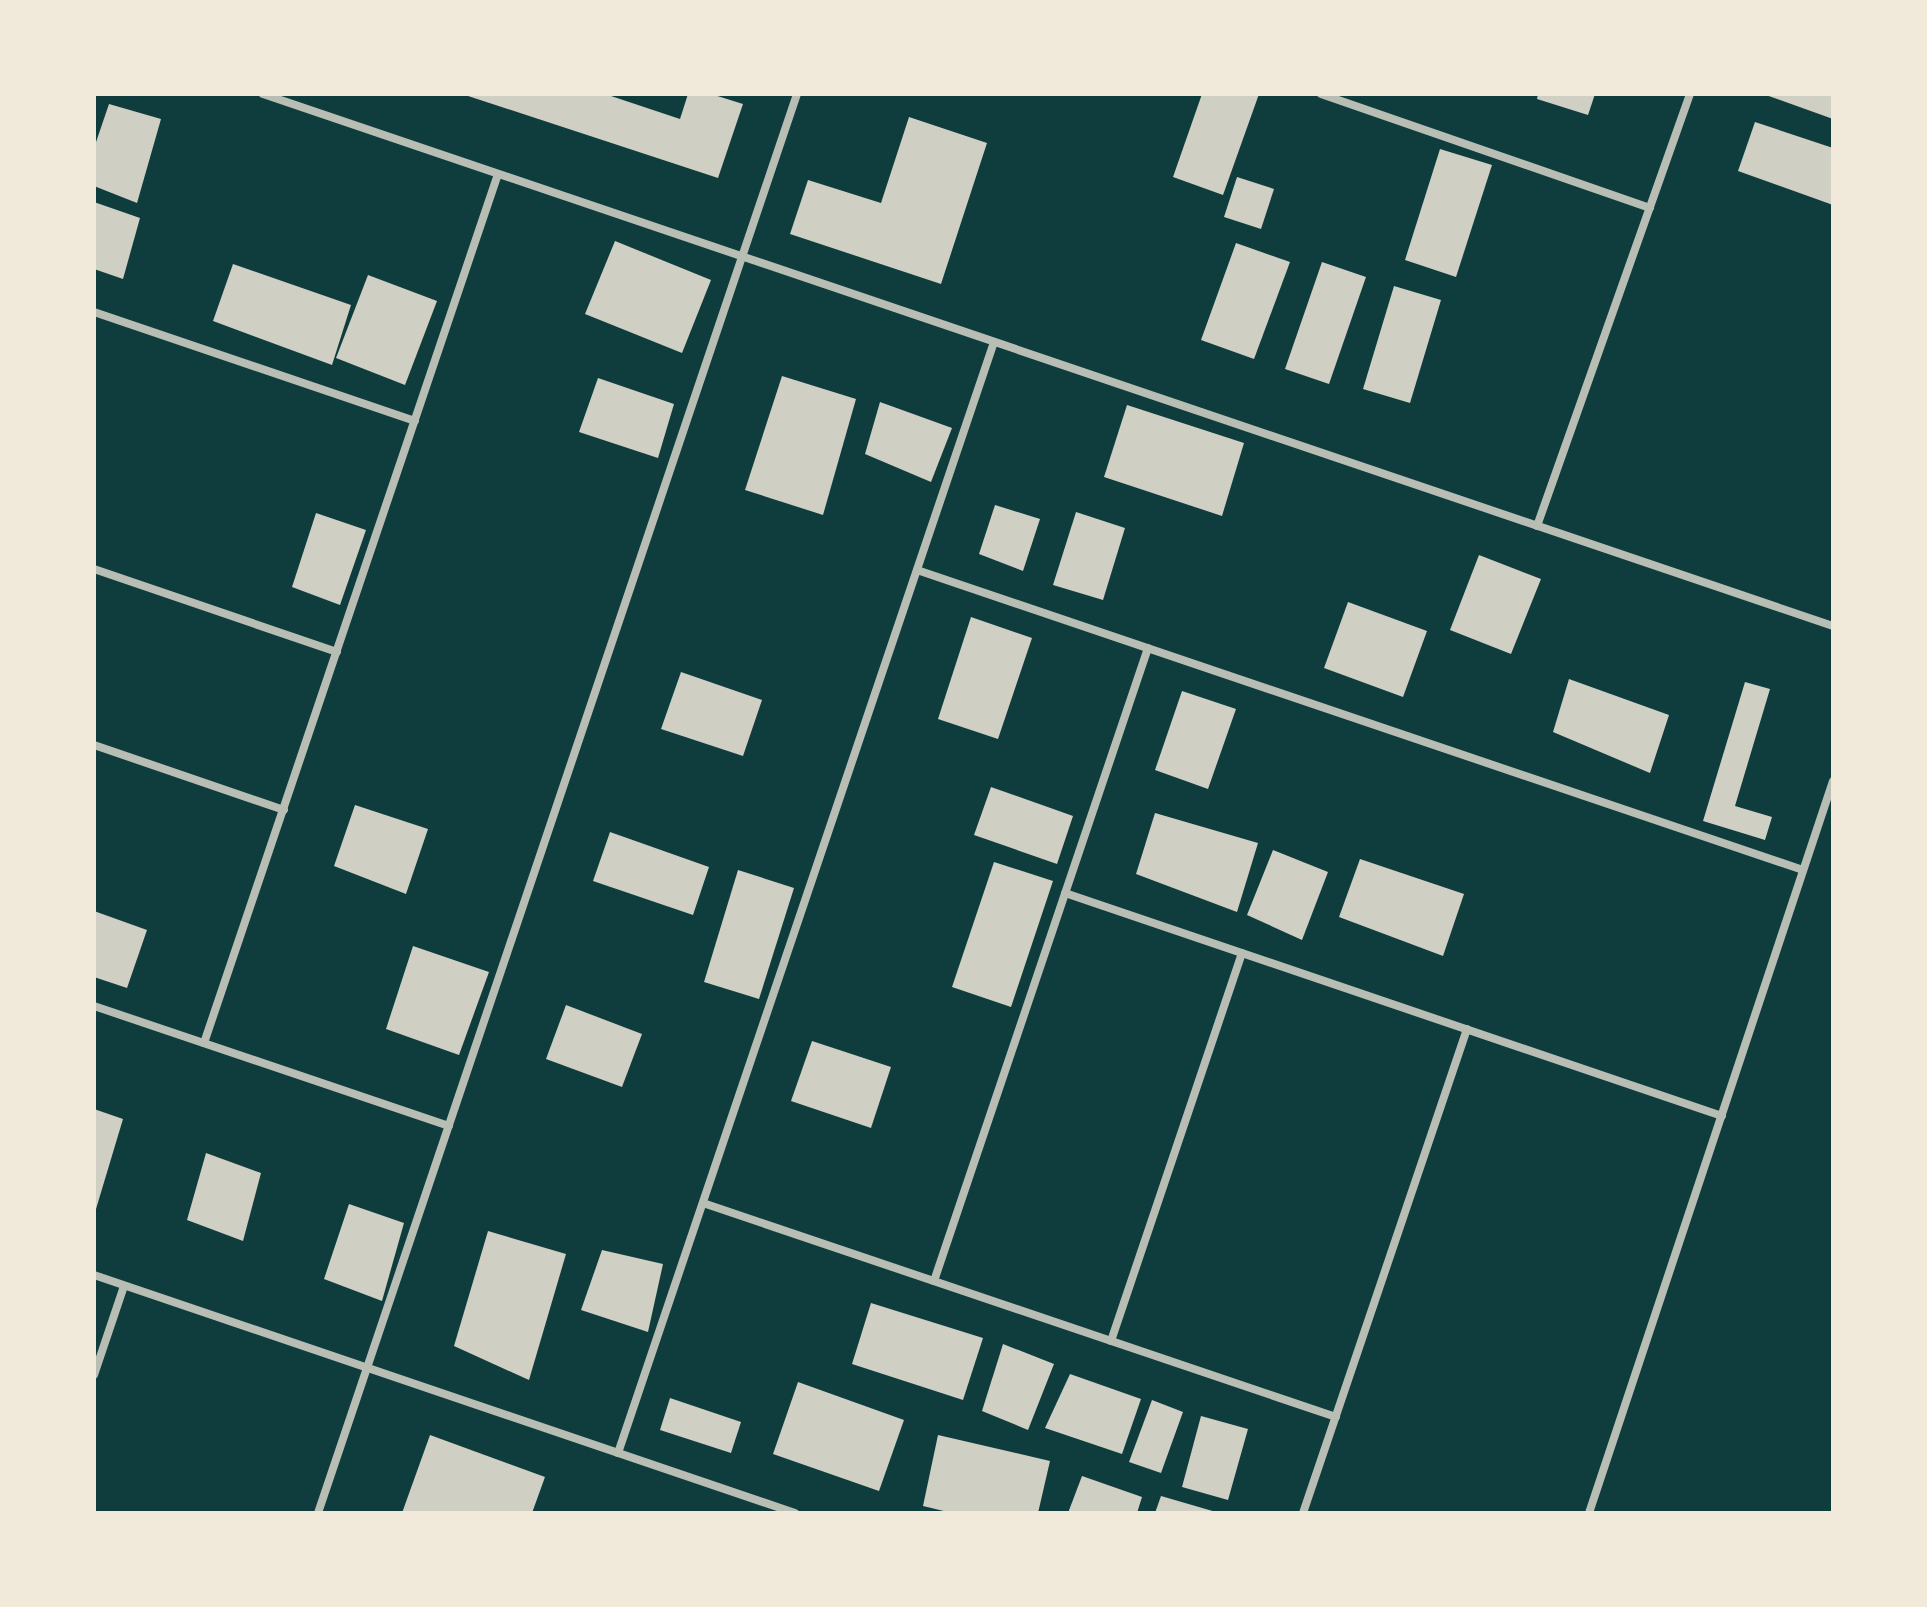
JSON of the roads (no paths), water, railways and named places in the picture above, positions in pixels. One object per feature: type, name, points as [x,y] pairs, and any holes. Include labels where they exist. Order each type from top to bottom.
[{"type":"street","points":[[263,94],[1833,626]]},
{"type":"street","points":[[318,1513],[797,94]]},
{"type":"street","points":[[1321,94],[1650,208]]},
{"type":"street","points":[[1537,526],[1690,94]]},
{"type":"street","points":[[204,1043],[498,174]]},
{"type":"street","points":[[94,312],[415,421]]},
{"type":"street","points":[[618,1453],[994,342]]},
{"type":"street","points":[[94,569],[337,652]]},
{"type":"street","points":[[917,570],[1803,870]]},
{"type":"street","points":[[934,1281],[1148,648]]},
{"type":"street","points":[[94,745],[284,810]]},
{"type":"street","points":[[1589,1513],[1833,781]]},
{"type":"street","points":[[1065,893],[1722,1116]]},
{"type":"street","points":[[1111,1341],[1242,953]]},
{"type":"street","points":[[94,1006],[449,1126]]},
{"type":"street","points":[[1303,1513],[1467,1029]]},
{"type":"street","points":[[703,1203],[1336,1417]]},
{"type":"street","points":[[94,1275],[795,1513]]},
{"type":"street","points":[[94,1375],[124,1286]]}]
